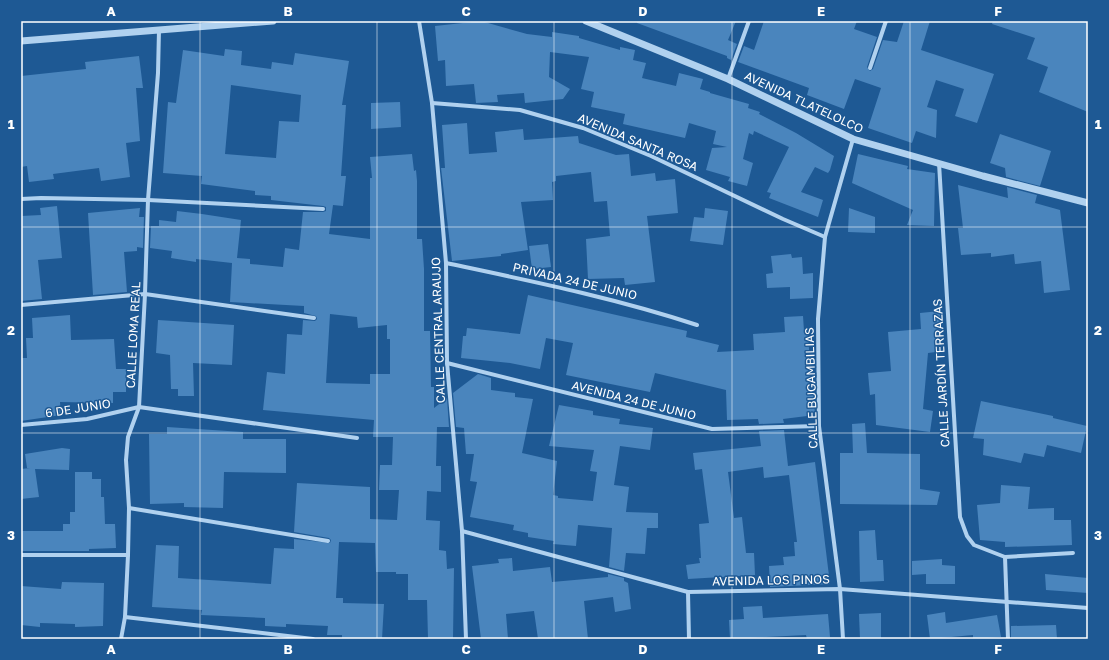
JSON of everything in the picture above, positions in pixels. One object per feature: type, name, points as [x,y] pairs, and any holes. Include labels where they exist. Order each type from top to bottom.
[{"type":"street","points":[[21,41],[273,21]]},
{"type":"street","name":"CALLE CENTRAL ARAUJO","points":[[419,21],[432,103],[446,263],[447,363],[462,530],[466,639]]},
{"type":"street","name":"AVENIDA TLATELOLCO","points":[[586,21],[728,79],[853,139],[1088,203]]},
{"type":"street","points":[[728,79],[749,21]]},
{"type":"street","points":[[870,68],[886,21]]},
{"type":"street","name":"CALLE LOMA REAL","points":[[121,639],[128,555],[129,508],[126,460],[128,437],[138,407],[145,294],[148,200],[158,73],[159,30]]},
{"type":"street","name":"AVENIDA SANTA ROSA","points":[[432,103],[520,110],[583,128],[651,156],[782,219],[825,237]]},
{"type":"street","name":"CALLE BUGAMBILIAS","points":[[843,639],[840,589],[820,426],[818,319],[825,237],[853,139]]},
{"type":"street","name":"CALLE JARDÍN TERRAZAS","points":[[938,163],[960,517],[967,536],[974,545],[1005,557],[1073,553]]},
{"type":"street","points":[[21,199],[148,200],[324,209]]},
{"type":"street","name":"PRIVADA 24 DE JUNIO","points":[[446,263],[578,291],[651,310],[697,325]]},
{"type":"street","points":[[21,305],[145,294],[314,318]]},
{"type":"street","name":"AVENIDA 24 DE JUNIO","points":[[447,363],[712,429],[820,426]]},
{"type":"street","points":[[138,407],[357,438]]},
{"type":"street","name":"6 DE JUNIO","points":[[21,425],[87,419],[138,407]]},
{"type":"street","points":[[129,508],[328,542]]},
{"type":"street","name":"AVENIDA LOS PINOS","points":[[462,530],[688,592],[840,589],[1007,603],[1088,608]]},
{"type":"street","points":[[21,555],[128,555]]},
{"type":"street","points":[[1005,557],[1008,639]]},
{"type":"street","points":[[688,592],[688,639]]},
{"type":"street","points":[[124,617],[313,639]]},
{"type":"building","points":[[481,21],[527,34],[552,37],[552,32],[579,36],[579,38],[620,50],[620,47],[635,50],[633,60],[646,63],[642,78],[676,86],[679,73],[703,79],[700,89],[749,104],[748,108],[760,112],[759,114],[796,133],[834,156],[828,173],[815,167],[801,192],[823,200],[818,217],[769,198],[771,193],[767,192],[789,147],[754,131],[753,135],[749,133],[743,159],[753,163],[747,186],[728,181],[730,177],[706,170],[712,148],[727,147],[713,144],[716,131],[689,123],[685,138],[623,124],[625,114],[591,107],[594,92],[581,89],[589,57],[550,52],[549,77],[570,89],[563,99],[525,103],[524,93],[497,95],[498,102],[476,103],[474,84],[446,86],[445,60],[438,61],[435,26]]},
{"type":"building","points":[[637,21],[736,21],[728,40],[737,44],[731,60],[727,58],[727,56],[637,23]]},
{"type":"building","points":[[764,21],[857,21],[854,29],[877,37],[867,67],[870,71],[873,69],[883,40],[897,42],[904,21],[930,21],[921,50],[994,74],[977,123],[955,116],[964,89],[936,80],[927,107],[937,110],[936,138],[916,131],[912,143],[868,128],[881,88],[855,79],[844,109],[807,95],[809,88],[738,62],[744,46],[754,50]]},
{"type":"building","points":[[993,21],[1088,21],[1088,112],[1039,92],[1048,67],[1027,59],[1035,38],[992,24]]},
{"type":"building","points":[[225,49],[242,51],[241,65],[271,69],[272,62],[293,65],[295,53],[349,61],[342,105],[346,105],[341,176],[346,176],[343,206],[333,205],[329,234],[370,239],[370,178],[372,178],[370,157],[412,154],[417,181],[417,239],[422,239],[424,269],[424,331],[430,331],[431,387],[434,387],[434,408],[447,398],[449,427],[437,427],[436,466],[441,466],[441,492],[427,491],[426,520],[440,521],[439,550],[446,551],[447,569],[454,568],[453,639],[428,639],[427,600],[408,600],[408,574],[396,574],[396,572],[376,572],[375,543],[339,542],[336,598],[343,598],[343,603],[384,604],[382,639],[342,639],[342,635],[327,635],[328,626],[286,624],[286,627],[265,626],[265,618],[201,615],[202,610],[152,607],[156,545],[179,546],[178,578],[271,584],[274,548],[294,549],[294,539],[330,543],[331,540],[329,538],[294,532],[297,483],[370,487],[370,519],[397,520],[399,490],[379,490],[380,465],[392,465],[393,437],[373,437],[374,420],[263,410],[267,372],[285,374],[287,334],[302,335],[303,320],[315,321],[317,319],[316,316],[304,313],[304,306],[230,302],[232,263],[196,259],[196,262],[171,258],[172,251],[150,248],[151,226],[159,226],[159,220],[176,222],[177,211],[202,214],[241,220],[237,258],[250,259],[250,264],[283,267],[285,248],[299,250],[303,212],[326,211],[326,207],[323,206],[271,200],[271,196],[255,195],[255,191],[201,184],[202,176],[163,173],[168,102],[176,103],[183,50],[224,56]],"holes":[[[231,85],[301,95],[299,122],[279,121],[276,158],[225,154]],[[330,314],[357,317],[358,328],[387,325],[387,339],[390,339],[390,374],[370,374],[370,384],[326,383]]]},
{"type":"building","points":[[139,56],[143,88],[136,88],[140,141],[126,143],[130,177],[101,181],[99,168],[53,174],[54,179],[29,182],[27,166],[21,167],[21,76],[86,69],[85,62]]},
{"type":"building","points":[[400,102],[401,127],[371,129],[371,103]]},
{"type":"building","points":[[467,123],[469,154],[497,152],[495,132],[523,129],[524,140],[578,136],[579,143],[616,155],[629,154],[631,176],[655,173],[656,181],[675,179],[678,213],[647,216],[655,282],[625,285],[624,278],[588,279],[586,239],[610,236],[607,201],[594,202],[591,172],[556,176],[556,181],[552,182],[553,200],[521,202],[528,250],[501,254],[501,256],[452,261],[441,168],[445,168],[442,125]]},
{"type":"building","points":[[1000,134],[1051,151],[1040,186],[1006,177],[1005,168],[990,163]]},
{"type":"building","points":[[858,154],[908,166],[907,169],[935,173],[934,226],[907,225],[913,210],[852,183]]},
{"type":"building","points":[[958,185],[1008,198],[1007,187],[1037,195],[1035,203],[1060,210],[1070,290],[1044,293],[1041,261],[1015,264],[1014,254],[991,257],[991,253],[961,255],[958,228],[963,228]]},
{"type":"building","points":[[57,206],[62,258],[38,260],[42,299],[21,301],[21,216],[41,215],[40,208]]},
{"type":"building","points":[[140,208],[139,217],[144,217],[143,248],[137,247],[137,251],[124,252],[127,292],[93,295],[88,213]]},
{"type":"building","points":[[705,208],[728,211],[723,245],[690,241],[694,217],[704,218]]},
{"type":"building","points":[[849,208],[875,217],[875,233],[848,232]]},
{"type":"building","points":[[548,244],[551,267],[532,269],[529,246]]},
{"type":"building","points":[[791,254],[792,258],[802,257],[803,274],[813,273],[813,298],[790,299],[790,287],[767,288],[766,274],[773,273],[771,256]]},
{"type":"building","points":[[528,295],[687,331],[686,337],[719,345],[717,352],[754,350],[753,334],[785,332],[784,317],[803,316],[804,331],[808,331],[811,385],[813,385],[815,415],[783,419],[784,423],[759,424],[758,419],[727,420],[726,390],[655,373],[650,392],[566,375],[573,343],[546,338],[540,369],[510,363],[461,358],[463,336],[466,336],[467,328],[520,334]]},
{"type":"building","points":[[940,311],[943,351],[928,353],[923,409],[933,411],[930,432],[876,425],[875,394],[870,395],[868,373],[891,371],[888,332],[921,329],[920,313]]},
{"type":"building","points":[[70,315],[71,340],[114,339],[116,369],[126,369],[126,392],[113,392],[113,403],[60,402],[61,415],[21,421],[21,358],[27,358],[26,338],[33,338],[32,318]]},
{"type":"building","points":[[158,320],[234,325],[232,365],[193,363],[194,396],[178,396],[178,389],[171,389],[170,355],[156,353]]},
{"type":"building","points":[[478,374],[491,378],[491,390],[515,393],[515,397],[533,399],[522,453],[557,461],[553,495],[558,496],[558,498],[593,501],[597,472],[590,471],[594,450],[549,446],[559,405],[593,411],[593,415],[620,419],[619,424],[653,428],[650,450],[620,446],[614,485],[629,487],[626,512],[658,513],[658,528],[647,528],[645,554],[626,553],[624,571],[609,567],[612,528],[578,525],[576,546],[553,544],[554,541],[528,537],[528,533],[513,530],[514,525],[470,517],[477,482],[470,481],[474,454],[466,454],[464,428],[456,427],[453,393]]},
{"type":"building","points":[[981,401],[1053,416],[1053,418],[1087,426],[1081,453],[1047,445],[1044,457],[1024,453],[1021,463],[983,455],[984,439],[973,438]]},
{"type":"building","points":[[865,423],[867,453],[920,454],[920,489],[940,492],[937,505],[840,504],[840,453],[853,453],[852,424]]},
{"type":"building","points":[[167,427],[243,432],[243,439],[286,439],[286,473],[224,472],[223,508],[184,507],[184,503],[150,504],[149,434],[167,434]]},
{"type":"building","points":[[784,430],[788,466],[815,462],[830,584],[770,587],[769,566],[784,565],[783,557],[795,556],[794,542],[797,542],[789,475],[764,478],[763,467],[728,472],[734,518],[742,517],[746,553],[754,553],[755,575],[688,579],[686,565],[700,563],[699,558],[701,558],[699,524],[709,523],[702,469],[695,470],[693,453],[761,446],[759,431]]},
{"type":"building","points":[[62,448],[70,449],[69,470],[35,469],[39,497],[21,499],[21,469],[30,468],[27,468],[25,454]]},
{"type":"building","points":[[75,472],[92,472],[92,479],[101,479],[101,497],[104,497],[105,524],[115,524],[116,548],[89,549],[89,551],[21,551],[21,531],[63,531],[63,524],[70,524],[70,512],[75,512]]},
{"type":"building","points":[[1001,485],[1030,487],[1028,509],[1054,508],[1054,520],[1071,520],[1072,545],[1005,547],[1005,542],[980,540],[977,505],[1000,503]]},
{"type":"building","points":[[875,530],[877,560],[883,560],[884,581],[860,582],[859,531]]},
{"type":"building","points":[[512,558],[513,571],[550,567],[552,582],[608,577],[608,574],[624,578],[624,581],[628,583],[631,609],[615,612],[613,597],[584,601],[588,639],[538,639],[534,611],[506,614],[508,639],[481,639],[472,566],[499,563],[498,559]]},
{"type":"building","points":[[942,559],[942,565],[955,566],[955,584],[926,584],[926,574],[912,575],[912,561]]},
{"type":"building","points":[[1045,574],[1088,578],[1088,593],[1046,590]]},
{"type":"building","points":[[62,582],[104,583],[103,626],[75,627],[75,624],[40,623],[40,627],[21,625],[21,586],[61,589]]},
{"type":"building","points":[[762,606],[763,618],[828,614],[830,637],[807,639],[806,635],[730,639],[729,620],[744,619],[743,607]]},
{"type":"building","points":[[945,612],[946,623],[997,615],[1001,637],[973,639],[973,635],[930,639],[927,615]]},
{"type":"building","points":[[881,613],[881,639],[860,639],[859,614]]},
{"type":"building","points":[[1056,625],[1057,639],[1011,639],[1011,626]]}]
